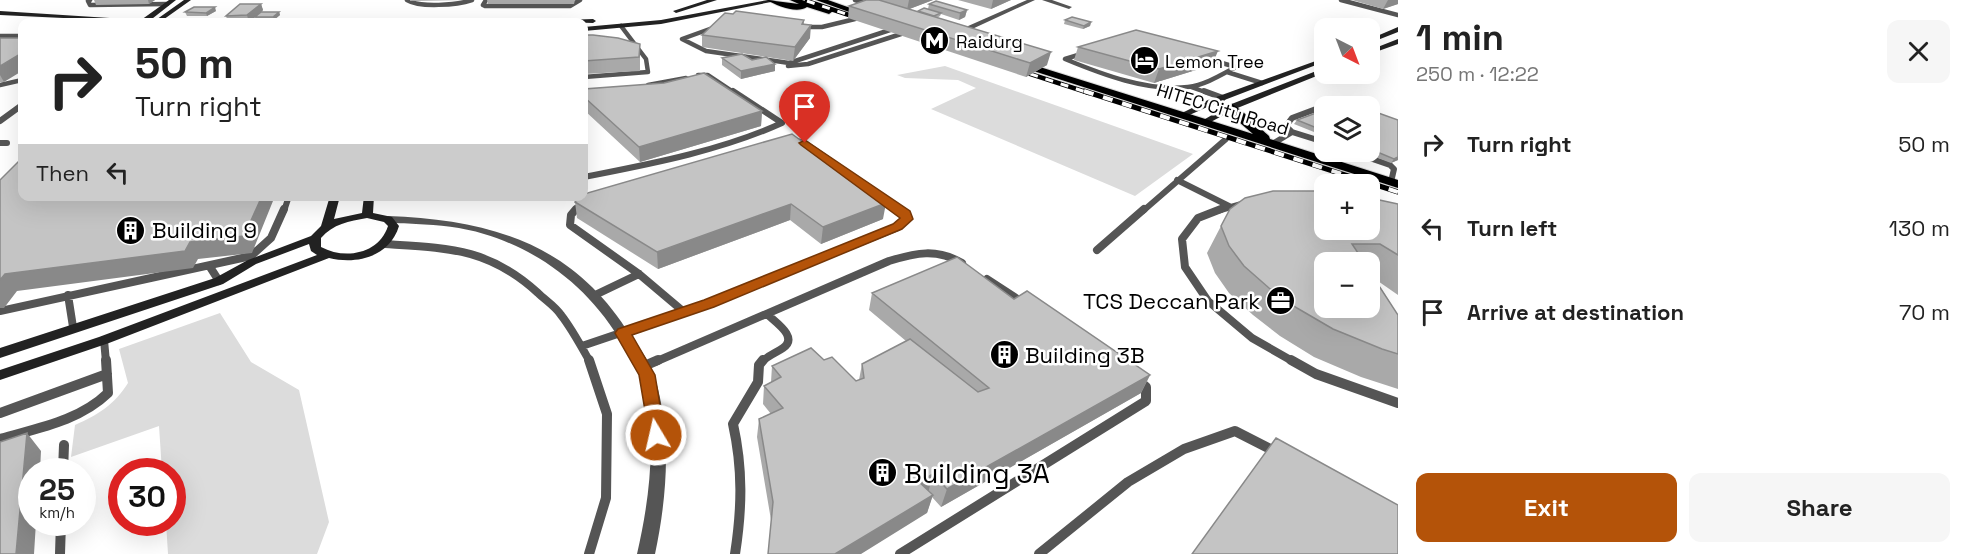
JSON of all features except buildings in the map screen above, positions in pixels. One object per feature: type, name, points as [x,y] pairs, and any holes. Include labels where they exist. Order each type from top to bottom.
[{"type":"main road","points":[[772,0],[788,6],[832,2],[876,18]]},
{"type":"main road","points":[[794,0],[819,4],[855,19],[889,26],[908,34]]},
{"type":"main road","points":[[943,40],[954,43]]},
{"type":"main road","name":"HITEC City Road","points":[[1335,174],[1010,65],[1182,115],[1395,183]]},
{"type":"main road","points":[[1233,107],[1243,120],[1273,143]]},
{"type":"main road","name":"HITEC City Road","points":[[1380,188],[1398,194]]},
{"type":"street","points":[[162,18],[188,0]]},
{"type":"street","points":[[588,20],[668,12],[714,0]]},
{"type":"street","points":[[588,29],[680,18],[772,0]]},
{"type":"street","points":[[943,40],[1032,0]]},
{"type":"street","points":[[1045,0],[1069,7]]},
{"type":"street","points":[[148,18],[167,1]]},
{"type":"street","points":[[703,4],[720,10]]},
{"type":"street","points":[[668,12],[680,18]]},
{"type":"street","points":[[0,13],[79,18]]},
{"type":"street","points":[[0,22],[18,22]]},
{"type":"street","points":[[1380,37],[1398,29]]},
{"type":"street","points":[[1380,48],[1398,42]]},
{"type":"street","points":[[1182,115],[1314,64]]},
{"type":"street","points":[[1204,122],[1233,107],[1314,74]]},
{"type":"street","points":[[326,227],[333,201]]},
{"type":"street","points":[[367,215],[368,201]]},
{"type":"street","points":[[0,353],[73,327],[219,281],[252,262],[315,238],[326,227],[345,218],[367,215],[388,219],[435,222],[496,233],[542,255],[579,280],[623,333],[647,375],[656,435],[655,516],[646,554]]},
{"type":"street","points":[[315,238],[315,249],[325,256],[355,257],[385,244],[393,235],[394,226],[388,219]]},
{"type":"street","points":[[0,375],[104,340],[325,256]]},
{"type":"lane","points":[[90,0],[88,1],[90,5],[154,4],[167,1]]},
{"type":"lane","points":[[407,0],[414,4],[462,3],[472,0]]},
{"type":"lane","points":[[486,0],[483,5],[503,6],[570,6],[580,0]]},
{"type":"lane","points":[[855,0],[876,6]]},
{"type":"lane","points":[[1341,0],[1398,15]]},
{"type":"lane","points":[[1387,12],[1398,8]]},
{"type":"lane","points":[[792,26],[814,29],[855,19]]},
{"type":"lane","points":[[682,39],[724,24]]},
{"type":"lane","points":[[588,77],[648,72],[647,60],[621,26]]},
{"type":"lane","points":[[682,39],[706,51],[789,63],[864,38],[889,26]]},
{"type":"lane","points":[[949,28],[959,32]]},
{"type":"lane","points":[[682,39],[680,41],[690,48],[713,56],[780,67],[808,63],[908,34]]},
{"type":"lane","points":[[0,36],[18,36]]},
{"type":"lane","points":[[618,39],[629,38]]},
{"type":"lane","points":[[1127,40],[1137,40],[1236,67],[1227,72],[1191,87],[1167,88],[1065,59],[1127,40]]},
{"type":"lane","points":[[1227,72],[1262,83]]},
{"type":"lane","points":[[588,176],[655,163],[760,133],[782,123],[708,75],[642,86]]},
{"type":"lane","points":[[0,85],[18,81]]},
{"type":"lane","points":[[1191,87],[1223,98]]},
{"type":"lane","points":[[0,122],[18,108]]},
{"type":"lane","points":[[1314,110],[1292,118],[1286,126],[1292,132],[1314,139]]},
{"type":"lane","points":[[1273,143],[1292,132]]},
{"type":"lane","points":[[1097,250],[1226,139]]},
{"type":"lane","points":[[582,346],[684,312],[898,227],[906,219],[906,214],[805,143],[790,140],[779,141]]},
{"type":"lane","points":[[1380,161],[1396,168],[1395,183]]},
{"type":"lane","points":[[1178,180],[1229,206]]},
{"type":"lane","points":[[0,311],[210,267],[251,256],[263,249],[275,235],[286,201]]},
{"type":"lane","points":[[593,202],[572,211],[569,218],[570,225],[639,274],[684,312]]},
{"type":"lane","points":[[1256,202],[1229,206],[1198,218],[1182,239],[1185,267],[1208,301],[1252,338],[1316,374],[1398,403]]},
{"type":"lane","points":[[385,244],[445,248],[473,253],[496,262],[521,277],[561,313],[591,363],[607,414],[606,498],[589,554]]},
{"type":"lane","points":[[642,367],[889,261],[921,251],[948,253],[967,266]]},
{"type":"lane","points":[[210,267],[219,281]]},
{"type":"lane","points":[[977,273],[1026,305]]},
{"type":"lane","points":[[593,296],[639,274]]},
{"type":"lane","points":[[68,295],[73,327]]},
{"type":"lane","points":[[735,554],[744,485],[740,450],[733,424],[758,382],[759,365],[765,358],[786,347],[789,341],[788,334],[767,314]]},
{"type":"lane","points":[[0,440],[84,412],[108,393],[104,340]]},
{"type":"lane","points":[[0,413],[107,374]]},
{"type":"lane","points":[[900,554],[1146,401],[1146,387],[1131,376]]},
{"type":"lane","points":[[1039,554],[1128,482],[1184,449],[1235,431],[1287,458]]},
{"type":"lane","points":[[64,445],[64,458]]},
{"type":"lane","points":[[60,554],[61,536]]},
{"type":"shaded area","points":[[945,66],[1193,154],[1135,196],[931,109],[976,88],[958,80],[905,78],[897,75]]},
{"type":"shaded area","points":[[220,313],[251,362],[299,390],[329,522],[317,554],[168,554],[167,536],[186,536],[186,458],[161,458],[159,426],[71,457],[75,425],[105,408],[128,383],[119,349]]},
{"type":"railway","points":[[807,1],[864,20]]},
{"type":"railway","points":[[1015,69],[1089,93]]},
{"type":"railway","points":[[1084,91],[1398,192]]},
{"type":"place","name":"Raidurg","points":[[935,41]]},
{"type":"place","name":"Lemon Tree","points":[[1144,61]]},
{"type":"place","name":"Building 9","points":[[131,230]]},
{"type":"place","name":"TCS Deccan Park","points":[[1281,301]]},
{"type":"place","name":"Building 3B","points":[[1004,355]]},
{"type":"place","name":"Building 3A","points":[[883,473]]},
{"type":"route","points":[[656,435],[647,375],[623,333],[709,303],[898,227],[906,219],[906,214],[805,143]]}]
